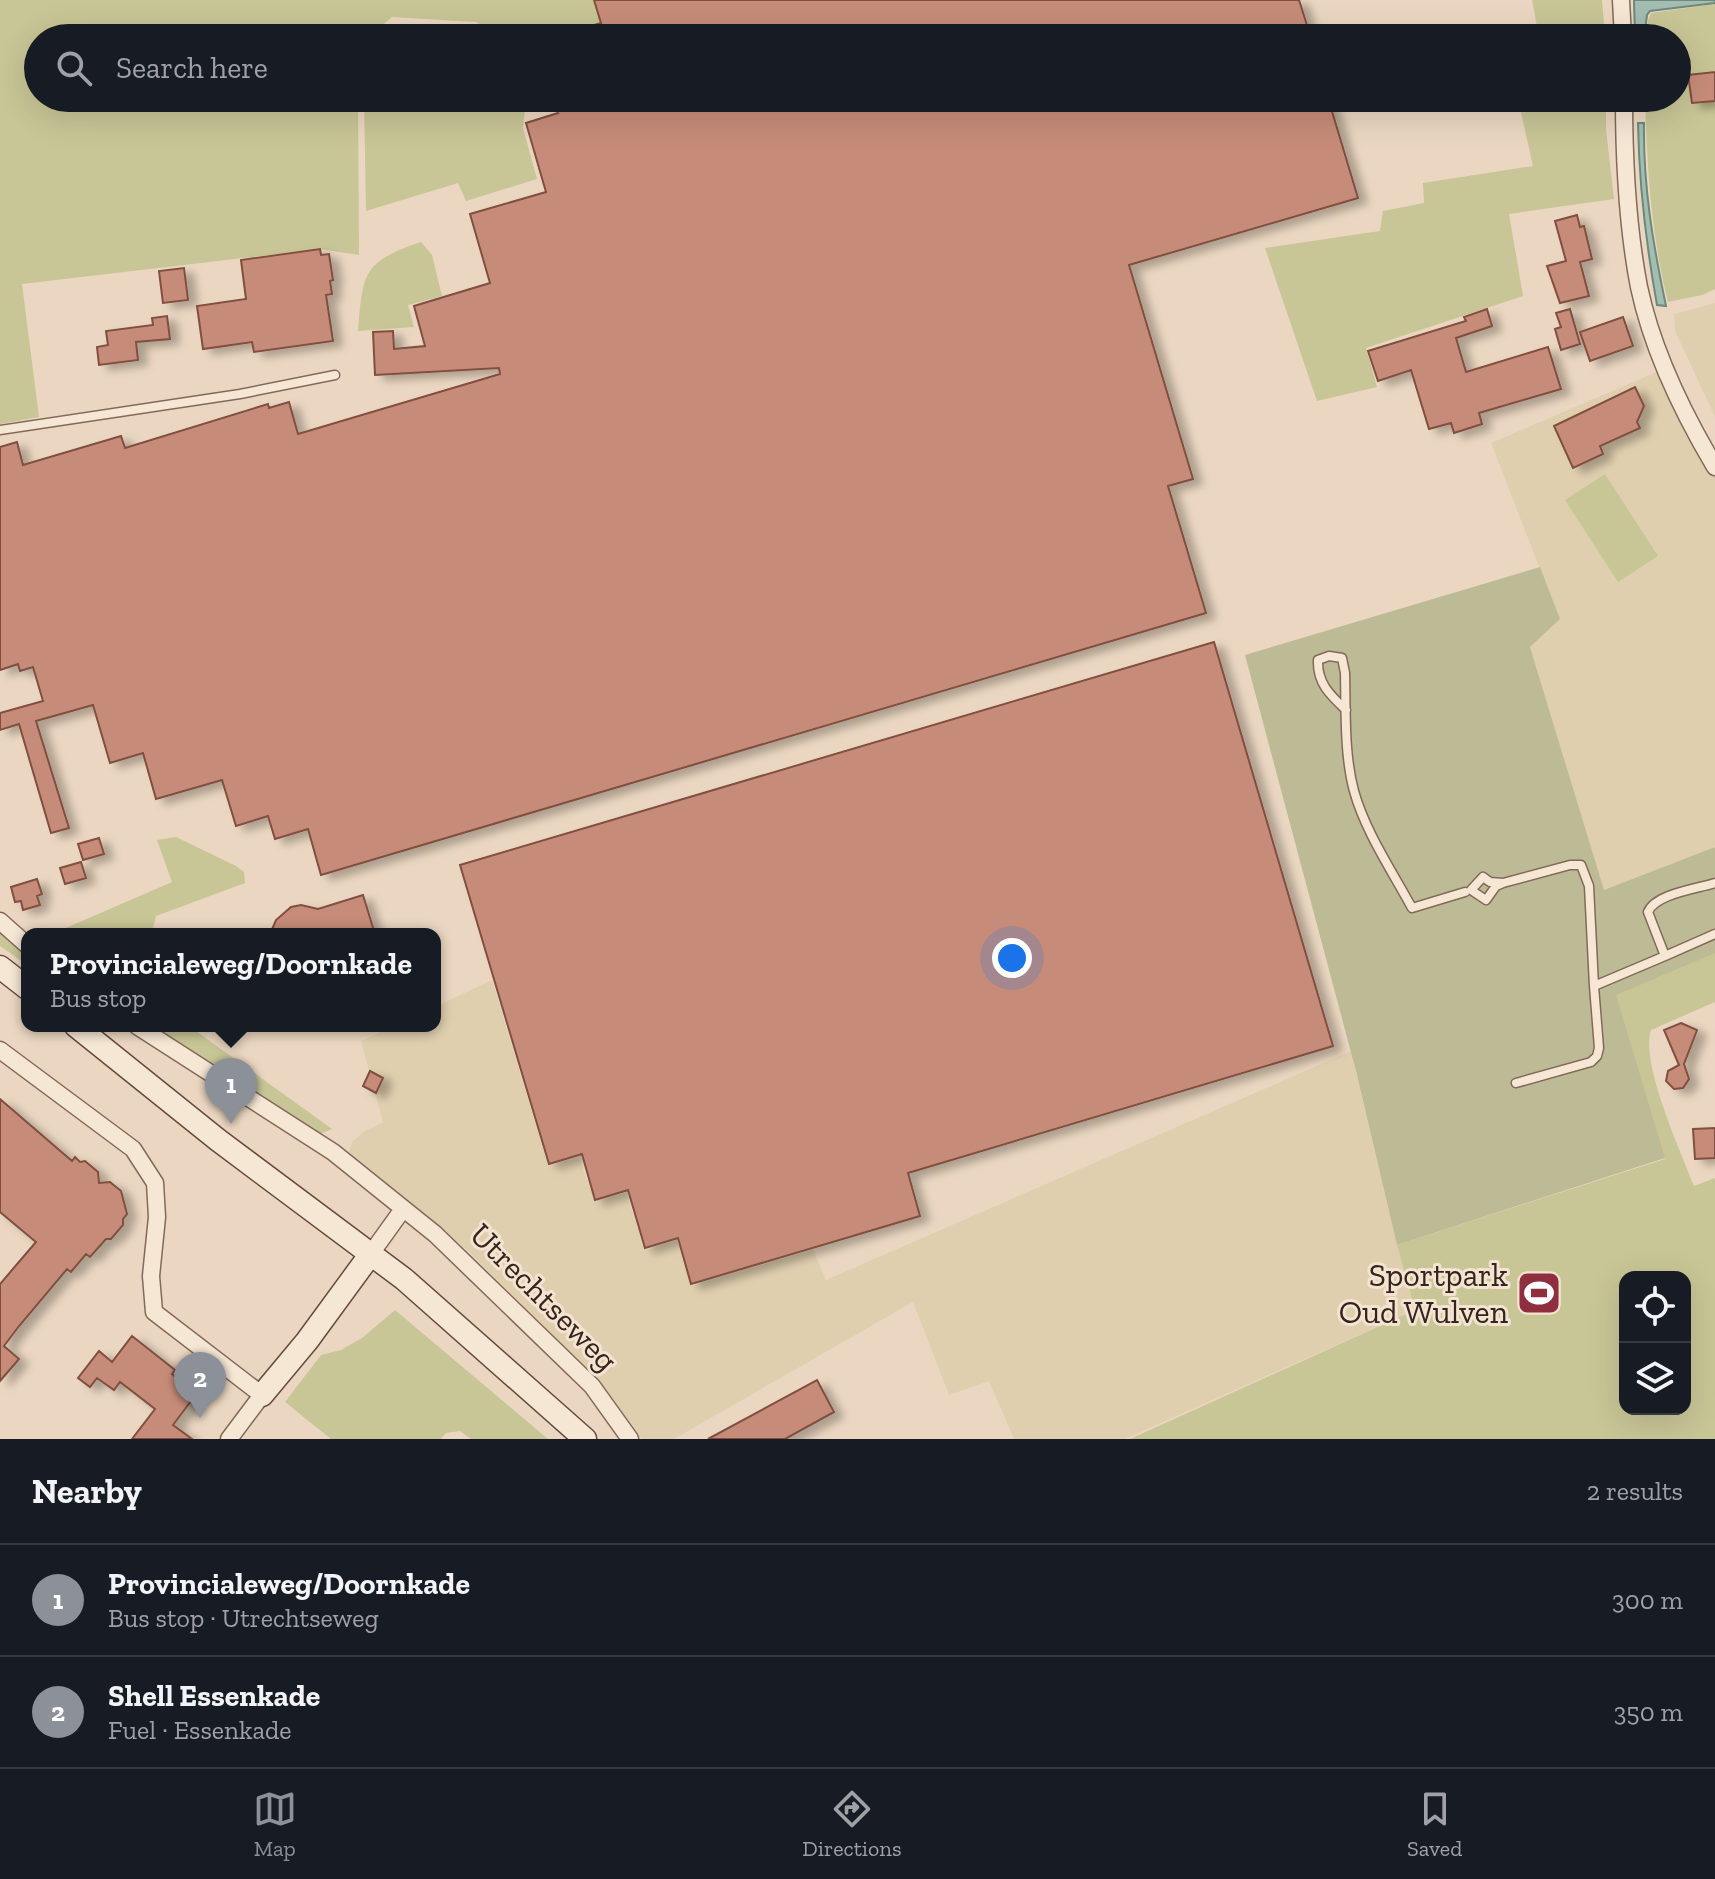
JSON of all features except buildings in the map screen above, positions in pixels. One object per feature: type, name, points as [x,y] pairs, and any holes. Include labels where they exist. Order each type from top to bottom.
[{"type":"main road","points":[[0,967],[21,983]]},
{"type":"main road","points":[[83,1032],[218,1140],[404,1279],[585,1439]]},
{"type":"main road","points":[[262,1395],[307,1341],[370,1255]]},
{"type":"street","points":[[1621,0],[1622,24]]},
{"type":"street","points":[[1624,112],[1626,171],[1640,290],[1666,368],[1715,467]]},
{"type":"street","points":[[0,921],[21,940]]},
{"type":"street","name":"Utrechtseweg","points":[[146,1032],[333,1152],[435,1234],[592,1386],[630,1439]]},
{"type":"street","points":[[0,1050],[133,1149],[155,1183],[157,1217],[151,1276],[154,1312],[262,1395],[229,1439]]},
{"type":"street","points":[[370,1255],[403,1209]]},
{"type":"lane","points":[[0,430],[240,394],[335,375]]},
{"type":"lane","points":[[1346,710],[1329,694],[1317,675],[1318,660],[1329,656],[1342,658],[1354,793],[1412,908],[1465,892]]},
{"type":"lane","points":[[1503,883],[1570,865],[1581,865],[1589,886],[1597,1056],[1591,1062],[1516,1083]]},
{"type":"lane","points":[[1665,956],[1648,912],[1651,905],[1662,898],[1715,883]]},
{"type":"lane","points":[[1594,986],[1715,934]]},
{"type":"shaded area","points":[[0,0],[595,0],[602,23],[599,24],[479,24],[392,17],[384,24],[24,24],[24,112],[358,112],[359,255],[320,249],[22,284],[39,417],[0,424]]},
{"type":"shaded area","points":[[1532,0],[1602,0],[1604,24],[1536,24]]},
{"type":"shaded area","points":[[1634,0],[1715,0],[1715,3],[1650,11],[1646,24],[1635,24]]},
{"type":"shaded area","points":[[1715,4],[1715,289],[1668,302],[1651,200],[1646,112],[1691,112],[1691,24],[1648,24],[1651,13]]},
{"type":"shaded area","points":[[364,112],[525,112],[523,128],[537,179],[466,201],[458,183],[366,211]]},
{"type":"shaded area","points":[[1521,112],[1606,112],[1614,199],[1509,214],[1523,296],[1366,348],[1377,387],[1317,401],[1265,248],[1380,231],[1383,211],[1424,203],[1423,183],[1533,166]]},
{"type":"shaded area","points":[[1638,123],[1644,123],[1650,215],[1666,306],[1657,305],[1650,260]]},
{"type":"shaded area","points":[[421,242],[432,255],[442,296],[408,305],[414,327],[358,331],[362,295],[369,272],[387,256]]},
{"type":"shaded area","points":[[1715,303],[1715,417],[1675,331],[1674,314]]},
{"type":"shaded area","points":[[1659,371],[1715,477],[1715,847],[1604,891],[1530,647],[1559,618],[1491,443]]},
{"type":"shaded area","points":[[1605,474],[1658,556],[1618,582],[1565,500]]},
{"type":"shaded area","points":[[1540,567],[1560,619],[1530,647],[1604,890],[1715,847],[1715,953],[1616,995],[1665,1158],[1397,1245],[1356,1071],[1245,655]]},
{"type":"shaded area","points":[[176,837],[236,866],[244,872],[245,883],[156,916],[153,928],[66,928],[172,882],[157,840]]},
{"type":"shaded area","points":[[0,931],[21,950],[21,961],[0,946]]},
{"type":"shaded area","name":"Sportpark Oud Wulven","points":[[1715,940],[1715,1002],[1651,1030],[1649,1045],[1656,1085],[1694,1186],[1715,1178],[1715,1439],[1130,1439],[1415,1310],[1397,1245],[1665,1159],[1599,1001]]},
{"type":"shaded area","points":[[492,980],[548,1166],[579,1158],[595,1201],[626,1193],[645,1250],[677,1241],[691,1286],[813,1250],[826,1280],[1351,1051],[1415,1310],[1125,1439],[1014,1439],[989,1381],[949,1395],[913,1302],[674,1439],[642,1439],[557,1340],[468,1251],[348,1156],[352,1142],[363,1132],[383,1122],[361,1041],[381,1032],[441,1032],[441,1004]]},
{"type":"shaded area","points":[[160,1032],[197,1032],[332,1129],[320,1134]]},
{"type":"shaded area","points":[[395,1310],[548,1439],[471,1439],[460,1431],[446,1433],[441,1439],[331,1439],[285,1402],[321,1355],[341,1350],[362,1338]]},
{"type":"place","name":"Provincialeweg/Doornkade","points":[[231,1124]]},
{"type":"place","name":"Sportpark Oud Wulven","points":[[1539,1293]]},
{"type":"place","name":"Shell Essenkade","points":[[200,1418]]}]
